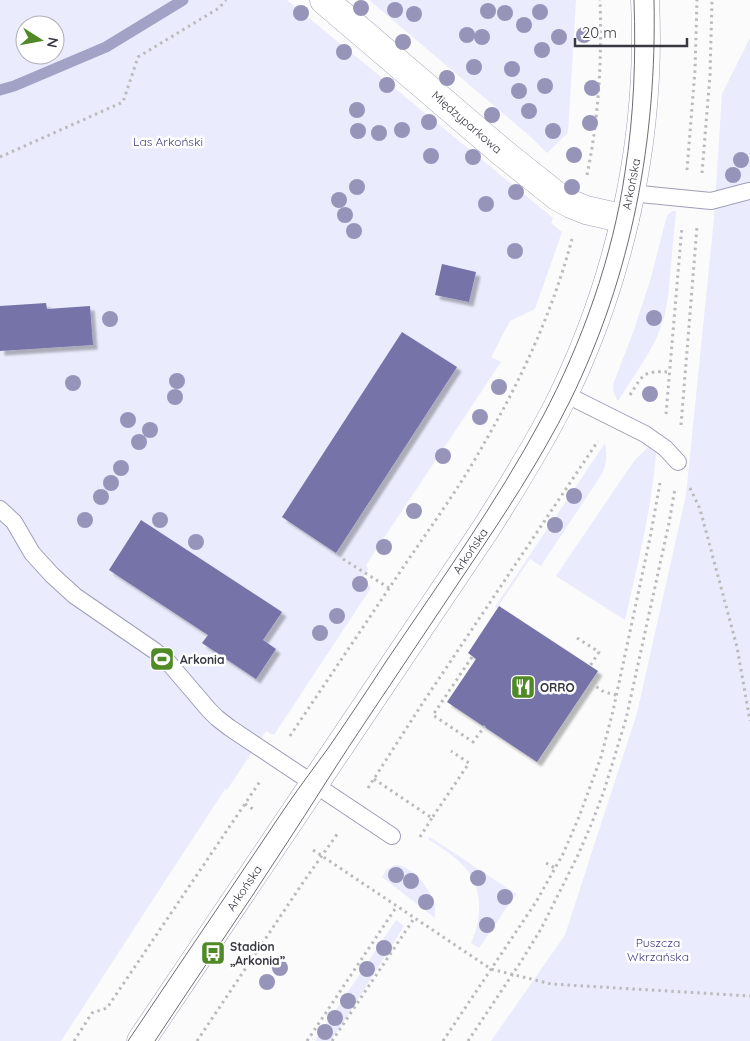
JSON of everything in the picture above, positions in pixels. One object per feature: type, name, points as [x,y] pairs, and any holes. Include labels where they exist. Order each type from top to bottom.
[{"type":"street","name":"Międzyparkowa","points":[[324,0],[503,153],[557,196],[580,208],[627,206]]},
{"type":"street","name":"Arkońska","points":[[141,1041],[508,493],[540,439],[563,394],[578,363],[599,309],[615,256],[627,206],[639,142],[643,100],[645,0]]},
{"type":"lane","points":[[627,206],[692,199],[711,201],[749,191]]},
{"type":"lane","points":[[563,394],[645,434],[663,447],[678,462]]},
{"type":"lane","points":[[0,510],[14,522],[32,553],[58,580],[75,596],[168,662],[217,718],[392,836]]},
{"type":"path","points":[[0,157],[124,102],[138,57],[219,8],[226,0]]},
{"type":"path","points":[[74,1041],[92,1013],[107,1008],[245,804],[469,469],[517,384],[538,340],[554,298],[580,208],[591,156],[598,99],[601,43],[600,0]]},
{"type":"path","points":[[468,1041],[513,975],[540,929],[571,869],[591,825],[626,719],[669,523],[678,462],[692,199],[697,0]]},
{"type":"path","points":[[443,1041],[536,902],[556,868],[579,817],[607,735],[660,485],[670,372],[710,74],[712,0]]},
{"type":"path","points":[[197,1041],[374,779],[640,378],[645,374],[653,372],[670,372]]},
{"type":"path","points":[[678,462],[700,510],[737,647],[750,721]]},
{"type":"path","points":[[343,559],[389,588]]},
{"type":"path","points":[[577,638],[599,652],[590,666]]},
{"type":"path","points":[[472,656],[433,715],[473,742],[485,726]]},
{"type":"path","points":[[591,683],[607,693],[616,695]]},
{"type":"path","points":[[374,779],[432,818],[469,763],[451,751]]},
{"type":"path","points":[[245,804],[253,809]]},
{"type":"path","points":[[313,850],[492,969],[551,984],[750,996]]},
{"type":"path","points":[[546,862],[556,868]]},
{"type":"path","points":[[307,1041],[397,906]]},
{"type":"path","points":[[332,1041],[415,918]]},
{"type":"green space","name":"Arkonia","points":[[0,0],[287,0],[553,218],[551,223],[562,232],[535,309],[510,321],[491,357],[501,362],[366,565],[368,569],[363,577],[371,588],[274,735],[266,731],[227,790],[225,789],[61,1041],[0,1041]]},
{"type":"green space","points":[[369,0],[576,0],[568,133],[547,153],[532,138]]},
{"type":"green space","name":"Puszcza Wkrzańska","points":[[750,38],[750,1041],[491,1041],[565,935],[637,713],[686,495],[714,218],[722,94]]},
{"type":"green space","points":[[676,211],[668,298],[664,318],[648,354],[618,401],[614,392],[614,382],[651,278],[666,219],[668,214]]},
{"type":"green space","points":[[605,443],[606,458],[602,474],[541,566],[530,559],[497,608],[495,607]]},
{"type":"green space","points":[[648,447],[656,453],[654,474],[644,537],[625,620],[556,576],[625,474]]},
{"type":"green space","points":[[430,837],[516,894],[479,948],[471,943],[479,917],[479,899],[474,882],[461,864],[428,839]]},
{"type":"green space","points":[[395,865],[408,869],[425,886],[435,906],[435,918],[382,877],[387,869]]},
{"type":"green space","points":[[396,920],[404,926],[345,1020],[330,1041],[315,1041]]},
{"type":"building","points":[[442,264],[476,272],[469,302],[435,295]]},
{"type":"building","points":[[46,303],[47,309],[90,306],[93,345],[0,351],[0,306]]},
{"type":"building","points":[[402,332],[457,367],[336,553],[282,517]]},
{"type":"building","points":[[141,520],[282,612],[263,640],[276,649],[256,679],[202,643],[208,635],[109,570]]},
{"type":"building","name":"ORRO","points":[[499,606],[598,671],[537,762],[447,702],[476,659],[468,653]]},
{"type":"waterway","points":[[0,90],[14,86],[106,47],[183,0]]},
{"type":"tram line","points":[[128,1041],[466,543],[506,481],[557,389],[594,298],[613,235],[620,204],[632,108],[635,43],[634,0]]},
{"type":"tram line","points":[[155,1041],[507,510],[534,467],[570,401],[592,353],[610,305],[625,255],[636,205],[645,155],[651,104],[654,0]]},
{"type":"place","name":"Arkonia","points":[[162,659]]},
{"type":"place","name":"ORRO","points":[[523,687]]},
{"type":"place","name":"Stadion „Arkonia”","points":[[213,953]]},
{"type":"park label","name":"Las Arkoński","points":[[168,141]]}]
